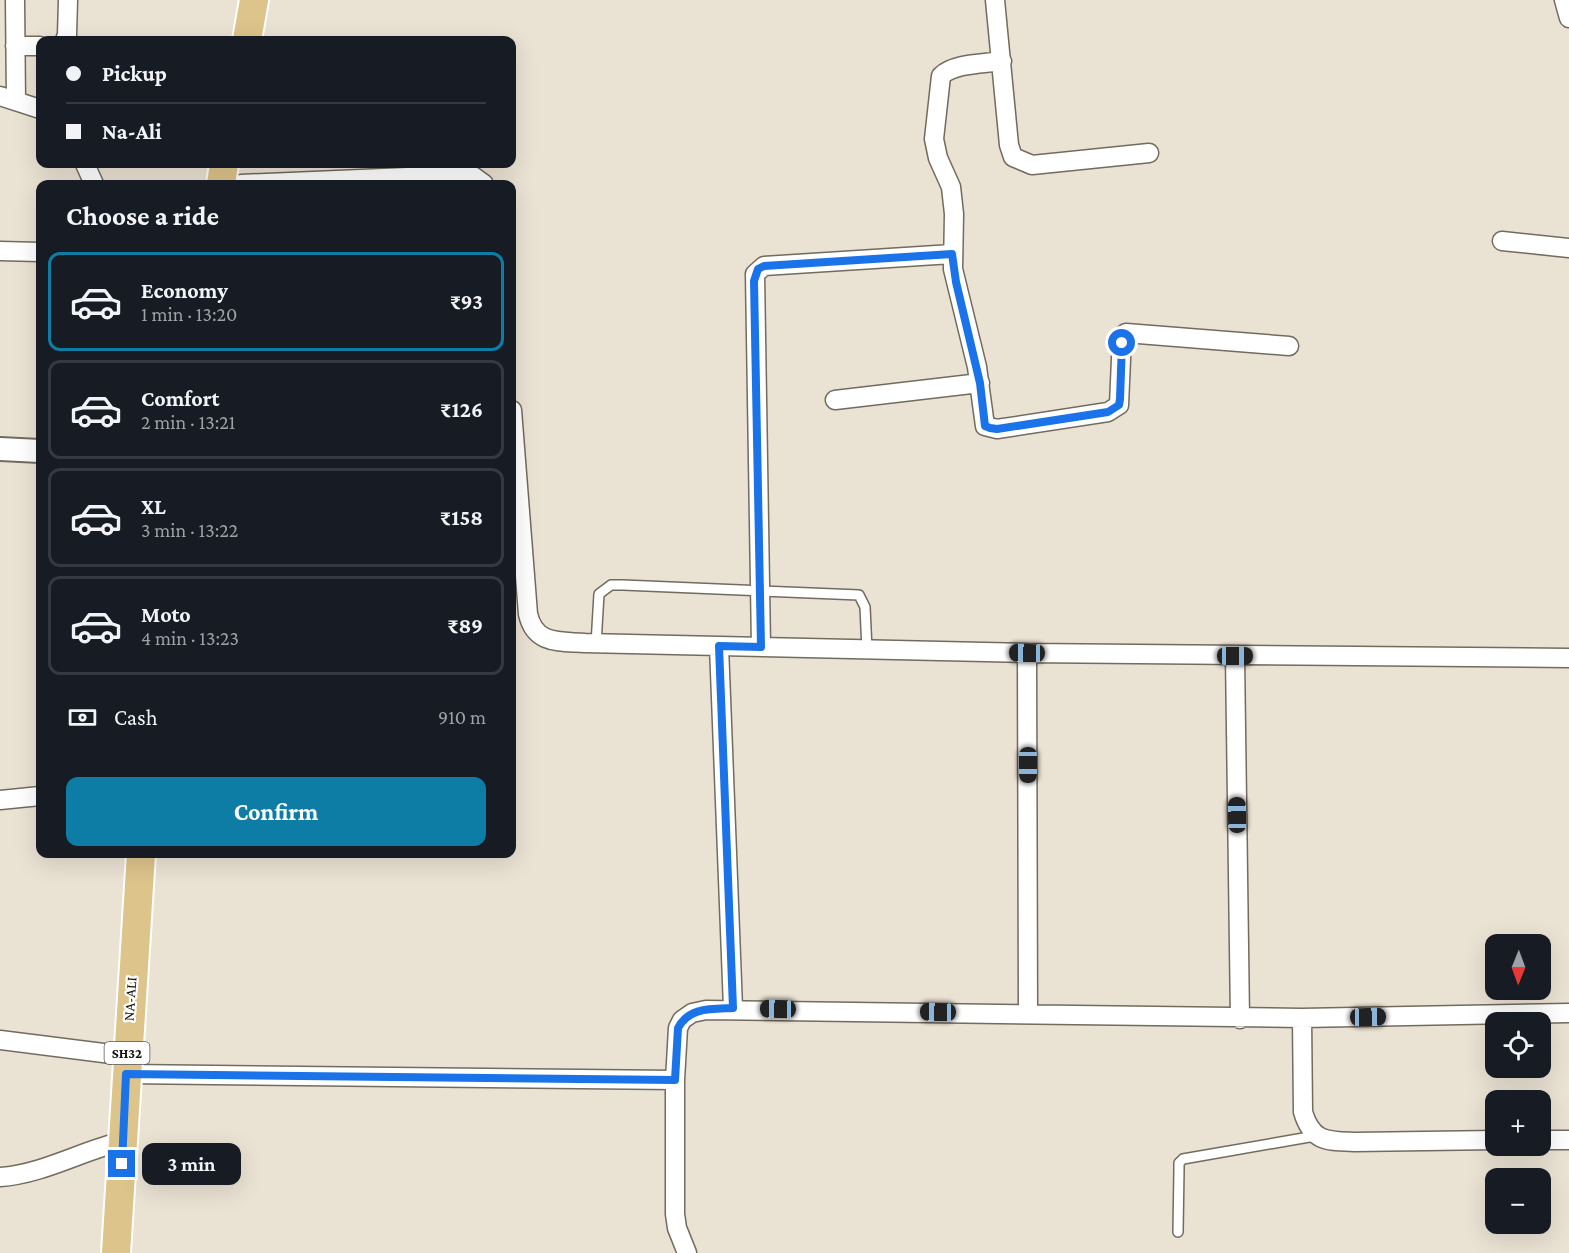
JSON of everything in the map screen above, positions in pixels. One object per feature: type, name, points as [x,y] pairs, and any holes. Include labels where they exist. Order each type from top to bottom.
[{"type":"main road","points":[[248,36],[254,0]]},
{"type":"main road","name":"NA-ALI","points":[[116,1253],[141,858]]},
{"type":"street","points":[[15,0],[15,46],[8,99],[36,108]]},
{"type":"street","points":[[66,36],[68,0]]},
{"type":"street","points":[[995,0],[1009,145],[1013,157],[1022,163],[1032,165],[1149,153]]},
{"type":"street","points":[[1564,0],[1569,18]]},
{"type":"street","points":[[15,46],[36,46]]},
{"type":"street","points":[[1002,61],[956,68],[946,71],[941,76],[934,139],[938,158],[951,187],[954,214],[952,254],[956,282],[980,383],[985,426],[997,429],[1108,412],[1119,405],[1122,336],[1126,333],[1289,346]]},
{"type":"street","points":[[336,180],[455,175],[473,176],[478,180]]},
{"type":"street","points":[[1502,242],[1569,248]]},
{"type":"street","points":[[0,250],[36,252]]},
{"type":"street","points":[[761,647],[755,274],[764,266],[952,254]]},
{"type":"street","points":[[835,400],[980,383]]},
{"type":"street","points":[[0,449],[36,451]]},
{"type":"street","points":[[516,456],[531,628],[542,637],[556,641],[596,644],[1027,653],[1569,658]]},
{"type":"street","points":[[719,646],[733,1008]]},
{"type":"street","points":[[1027,653],[1028,1013]]},
{"type":"street","points":[[1235,656],[1240,1019]]},
{"type":"street","points":[[0,800],[36,796]]},
{"type":"street","points":[[687,1253],[677,1228],[675,1214],[675,1080],[678,1028],[682,1020],[692,1013],[733,1008],[1240,1019],[1569,1013]]},
{"type":"street","points":[[1302,1018],[1303,1112],[1308,1127],[1315,1136],[1332,1142],[1485,1140]]},
{"type":"street","points":[[0,1040],[127,1065],[675,1080]]},
{"type":"street","points":[[1551,1140],[1569,1140]]},
{"type":"street","points":[[0,1177],[38,1170],[97,1147],[123,1141]]},
{"type":"lane","points":[[596,644],[599,594],[611,585],[859,595],[865,607],[867,650]]},
{"type":"lane","points":[[1178,1232],[1179,1163],[1183,1159],[1315,1136]]},
{"type":"route","points":[[122,1164],[126,1074],[675,1080],[678,1028],[682,1020],[692,1013],[733,1008],[719,646],[761,647],[754,281],[758,269],[764,266],[952,254],[962,312],[980,383],[985,426],[990,428],[997,429],[1108,412],[1114,409],[1119,405],[1120,399],[1122,343]]}]
